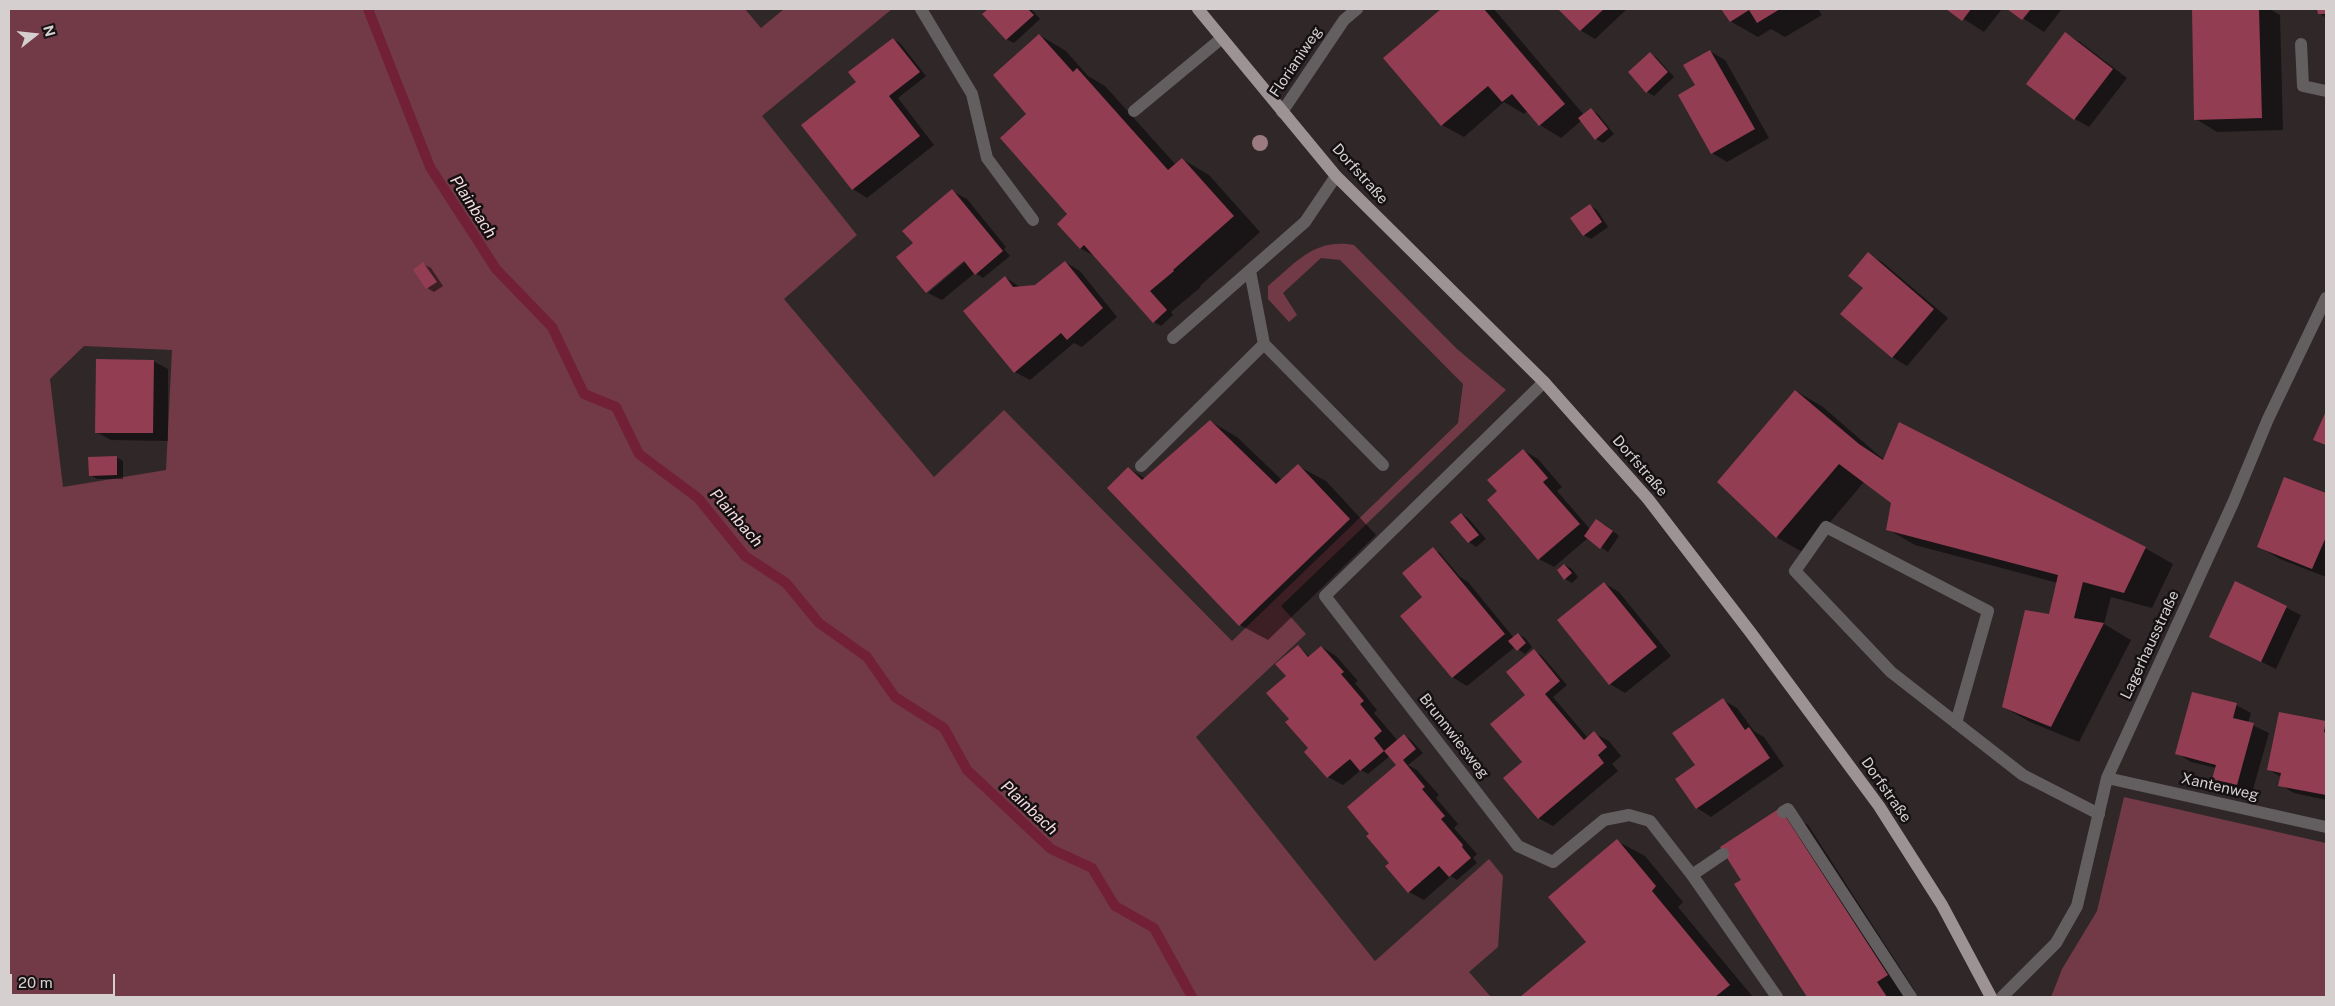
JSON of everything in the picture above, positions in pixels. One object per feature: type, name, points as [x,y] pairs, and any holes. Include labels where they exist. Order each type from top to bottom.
[{"type":"main road","name":"Dorfstraße","points":[[1198,9],[1336,176],[1544,382],[1648,499],[1751,633],[1879,806],[1942,905],[1991,997]]},
{"type":"street","points":[[921,9],[972,94],[987,158],[1033,220]]},
{"type":"street","name":"Florianiweg","points":[[1282,112],[1344,20],[1357,9]]},
{"type":"street","points":[[1134,111],[1222,38]]},
{"type":"street","points":[[2300,44],[2303,86],[2326,91]]},
{"type":"street","points":[[1173,338],[1305,222],[1336,176]]},
{"type":"street","points":[[1250,271],[1264,344],[1383,465]]},
{"type":"street","name":"Lagerhausstraße","points":[[2002,997],[2056,943],[2077,906],[2107,778],[2233,503],[2275,402],[2326,298]]},
{"type":"street","points":[[1141,466],[1264,344]]},
{"type":"street","name":"Brunnwiesweg","points":[[1544,382],[1325,596],[1518,846],[1553,862],[1604,820],[1629,815],[1650,821],[1692,875],[1777,997]]},
{"type":"street","points":[[1956,723],[1988,611],[1826,527],[1795,571],[1891,672],[1956,723],[2023,775],[2099,814]]},
{"type":"street","name":"Xantenweg","points":[[2107,778],[2326,827]]},
{"type":"street","points":[[1783,812],[1788,808],[1911,997]]},
{"type":"street","points":[[1692,875],[1723,854]]},
{"type":"shaded area","points":[[9,9],[745,9],[761,28],[784,9],[892,9],[762,116],[857,235],[784,299],[934,477],[1004,410],[1232,641],[1458,423],[1463,384],[1340,260],[1321,258],[1283,293],[1297,315],[1289,322],[1268,299],[1268,286],[1297,261],[1317,249],[1328,245],[1354,245],[1457,349],[1506,390],[1281,606],[1306,634],[1196,737],[1375,961],[1489,859],[1503,876],[1498,947],[1469,972],[1491,997],[9,997]],"holes":[[[84,346],[172,350],[166,470],[63,487],[50,379]]]},
{"type":"shaded area","points":[[2124,797],[2326,843],[2326,997],[2051,997],[2062,969],[2097,911]]},
{"type":"building","points":[[988,9],[1028,9],[1034,15],[1006,40],[982,14]]},
{"type":"building","points":[[1441,9],[1484,9],[1565,104],[1539,126],[1512,94],[1502,102],[1488,86],[1441,126],[1383,58]]},
{"type":"building","points":[[1558,9],[1604,9],[1580,31]]},
{"type":"building","points":[[1721,9],[1780,9],[1757,23],[1749,10],[1730,22]]},
{"type":"building","points":[[1946,9],[1971,9],[1962,21]]},
{"type":"building","points":[[2007,9],[2031,9],[2022,20]]},
{"type":"building","points":[[2192,9],[2259,9],[2262,118],[2194,120]]},
{"type":"building","points":[[2317,9],[2326,9],[2326,14],[2318,14]]},
{"type":"building","points":[[2065,32],[2113,69],[2074,120],[2026,84]]},
{"type":"building","points":[[1039,34],[1073,72],[1077,68],[1168,170],[1182,158],[1234,216],[1150,291],[1167,310],[1153,323],[1084,245],[1080,249],[1057,224],[1067,214],[1000,138],[1026,114],[993,75]]},
{"type":"building","points":[[893,38],[920,72],[889,96],[920,136],[852,190],[801,125],[856,82],[848,72]]},
{"type":"building","points":[[1710,50],[1755,129],[1711,154],[1678,95],[1695,85],[1683,65]]},
{"type":"building","points":[[1650,52],[1668,72],[1646,93],[1628,72]]},
{"type":"building","points":[[1591,108],[1608,129],[1595,140],[1578,118]]},
{"type":"building","points":[[952,189],[1003,251],[975,275],[964,261],[926,293],[896,257],[913,243],[902,231]]},
{"type":"building","points":[[1590,204],[1602,222],[1583,236],[1570,218]]},
{"type":"building","points":[[1868,252],[1934,309],[1892,358],[1840,314],[1863,288],[1848,276]]},
{"type":"building","points":[[1065,261],[1103,308],[1067,340],[1061,333],[1014,373],[963,311],[1005,276],[1013,287],[1035,285]]},
{"type":"building","points":[[423,262],[437,282],[426,289],[413,270]]},
{"type":"building","points":[[96,359],[154,360],[153,433],[95,433]]},
{"type":"building","points":[[1795,390],[1859,444],[1883,460],[1899,422],[2146,547],[2124,593],[2083,582],[2074,618],[2104,623],[2051,727],[2002,707],[2025,610],[2049,614],[2058,575],[1886,530],[1891,503],[1839,464],[1776,538],[1717,482]]},
{"type":"building","points":[[2326,411],[2326,445],[2313,440]]},
{"type":"building","points":[[1210,420],[1276,484],[1298,464],[1350,519],[1239,626],[1107,488],[1128,467],[1142,480]]},
{"type":"building","points":[[1523,449],[1548,478],[1543,482],[1580,524],[1538,560],[1487,500],[1497,491],[1487,480]]},
{"type":"building","points":[[117,456],[117,475],[89,476],[88,457]]},
{"type":"building","points":[[2284,477],[2326,493],[2326,537],[2312,569],[2257,547]]},
{"type":"building","points":[[1461,513],[1479,535],[1468,543],[1450,522]]},
{"type":"building","points":[[1596,519],[1613,531],[1600,549],[1584,536]]},
{"type":"building","points":[[1433,547],[1505,634],[1452,678],[1400,616],[1422,597],[1402,573]]},
{"type":"building","points":[[1564,564],[1572,573],[1564,580],[1557,570]]},
{"type":"building","points":[[2235,581],[2287,606],[2261,662],[2209,637]]},
{"type":"building","points":[[1604,582],[1657,647],[1609,685],[1557,620]]},
{"type":"building","points":[[1518,633],[1526,643],[1517,651],[1508,641]]},
{"type":"building","points":[[1298,645],[1308,657],[1321,646],[1344,672],[1341,674],[1364,701],[1360,704],[1382,731],[1374,738],[1384,751],[1360,771],[1350,759],[1327,778],[1304,752],[1308,748],[1285,722],[1289,719],[1266,693],[1286,676],[1275,664]]},
{"type":"building","points":[[1534,649],[1560,681],[1545,694],[1584,740],[1594,731],[1607,747],[1598,755],[1604,763],[1538,819],[1503,778],[1522,762],[1490,724],[1525,695],[1506,672]]},
{"type":"building","points":[[2192,692],[2237,703],[2233,718],[2254,723],[2237,785],[2212,779],[2216,765],[2175,754]]},
{"type":"building","points":[[1723,698],[1745,730],[1749,727],[1770,758],[1696,809],[1675,779],[1695,765],[1672,733]]},
{"type":"building","points":[[2279,712],[2326,721],[2324,732],[2326,733],[2326,795],[2278,786],[2281,773],[2267,770]]},
{"type":"building","points":[[1404,734],[1416,749],[1403,760],[1425,787],[1422,789],[1445,816],[1441,819],[1463,845],[1462,847],[1471,858],[1449,877],[1439,866],[1408,893],[1385,866],[1389,863],[1366,836],[1369,834],[1347,807],[1396,765],[1384,751]]},
{"type":"building","points":[[1780,808],[1888,975],[1877,982],[1887,997],[1807,997],[1734,884],[1741,880],[1720,847]]},
{"type":"building","points":[[1617,839],[1656,886],[1652,891],[1730,985],[1715,997],[1520,997],[1586,942],[1548,897]]},
{"type":"waterway","name":"Plainbach","points":[[368,9],[430,167],[496,269],[552,327],[584,394],[616,407],[639,454],[698,498],[745,556],[786,583],[819,623],[867,657],[895,697],[944,728],[967,770],[1051,849],[1092,868],[1115,906],[1154,928],[1192,997]]}]
